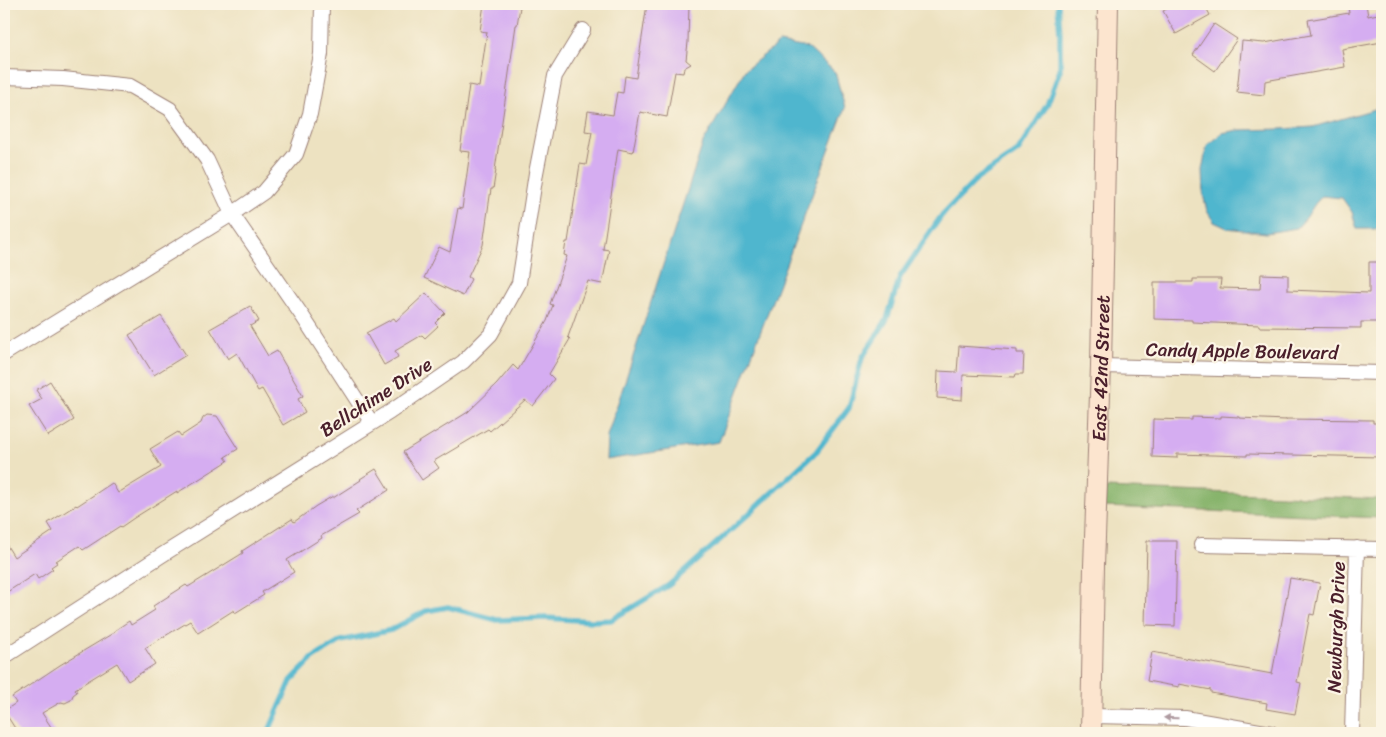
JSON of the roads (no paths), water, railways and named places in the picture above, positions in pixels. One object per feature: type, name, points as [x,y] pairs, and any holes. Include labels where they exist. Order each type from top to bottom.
[{"type":"street","points":[[4,354],[232,214],[264,192],[296,154],[310,114],[321,54],[322,4]]},
{"type":"street","name":"East 42nd Street","points":[[1092,725],[1094,566],[1101,366],[1108,4]]},
{"type":"street","name":"Bellchime Drive","points":[[4,657],[372,423],[463,362],[491,334],[519,283],[536,173],[555,76],[583,30]]},
{"type":"street","points":[[4,77],[63,79],[130,86],[170,109],[207,160],[232,214],[303,317],[372,423]]},
{"type":"street","name":"Candy Apple Boulevard","points":[[1101,366],[1382,373]]},
{"type":"street","points":[[1201,545],[1357,548]]},
{"type":"street","name":"Newburgh Drive","points":[[1352,733],[1357,548],[1382,549]]},
{"type":"street","points":[[1092,725],[1185,718],[1271,733]]},
{"type":"water","points":[[779,43],[808,48],[835,72],[845,108],[719,442],[606,460],[607,436],[703,143],[745,70]]},
{"type":"water","points":[[1382,107],[1382,229],[1357,229],[1352,212],[1342,198],[1322,196],[1297,228],[1266,233],[1227,228],[1214,222],[1207,211],[1203,194],[1202,170],[1207,145],[1222,133],[1238,130],[1313,127]]},
{"type":"waterway","points":[[268,733],[291,681],[313,658],[341,641],[391,630],[426,611],[448,607],[497,620],[546,618],[592,621],[611,620],[669,585],[816,452],[849,408],[862,358],[887,319],[900,277],[942,215],[977,179],[1018,151],[1047,105],[1060,70],[1058,4]]}]
